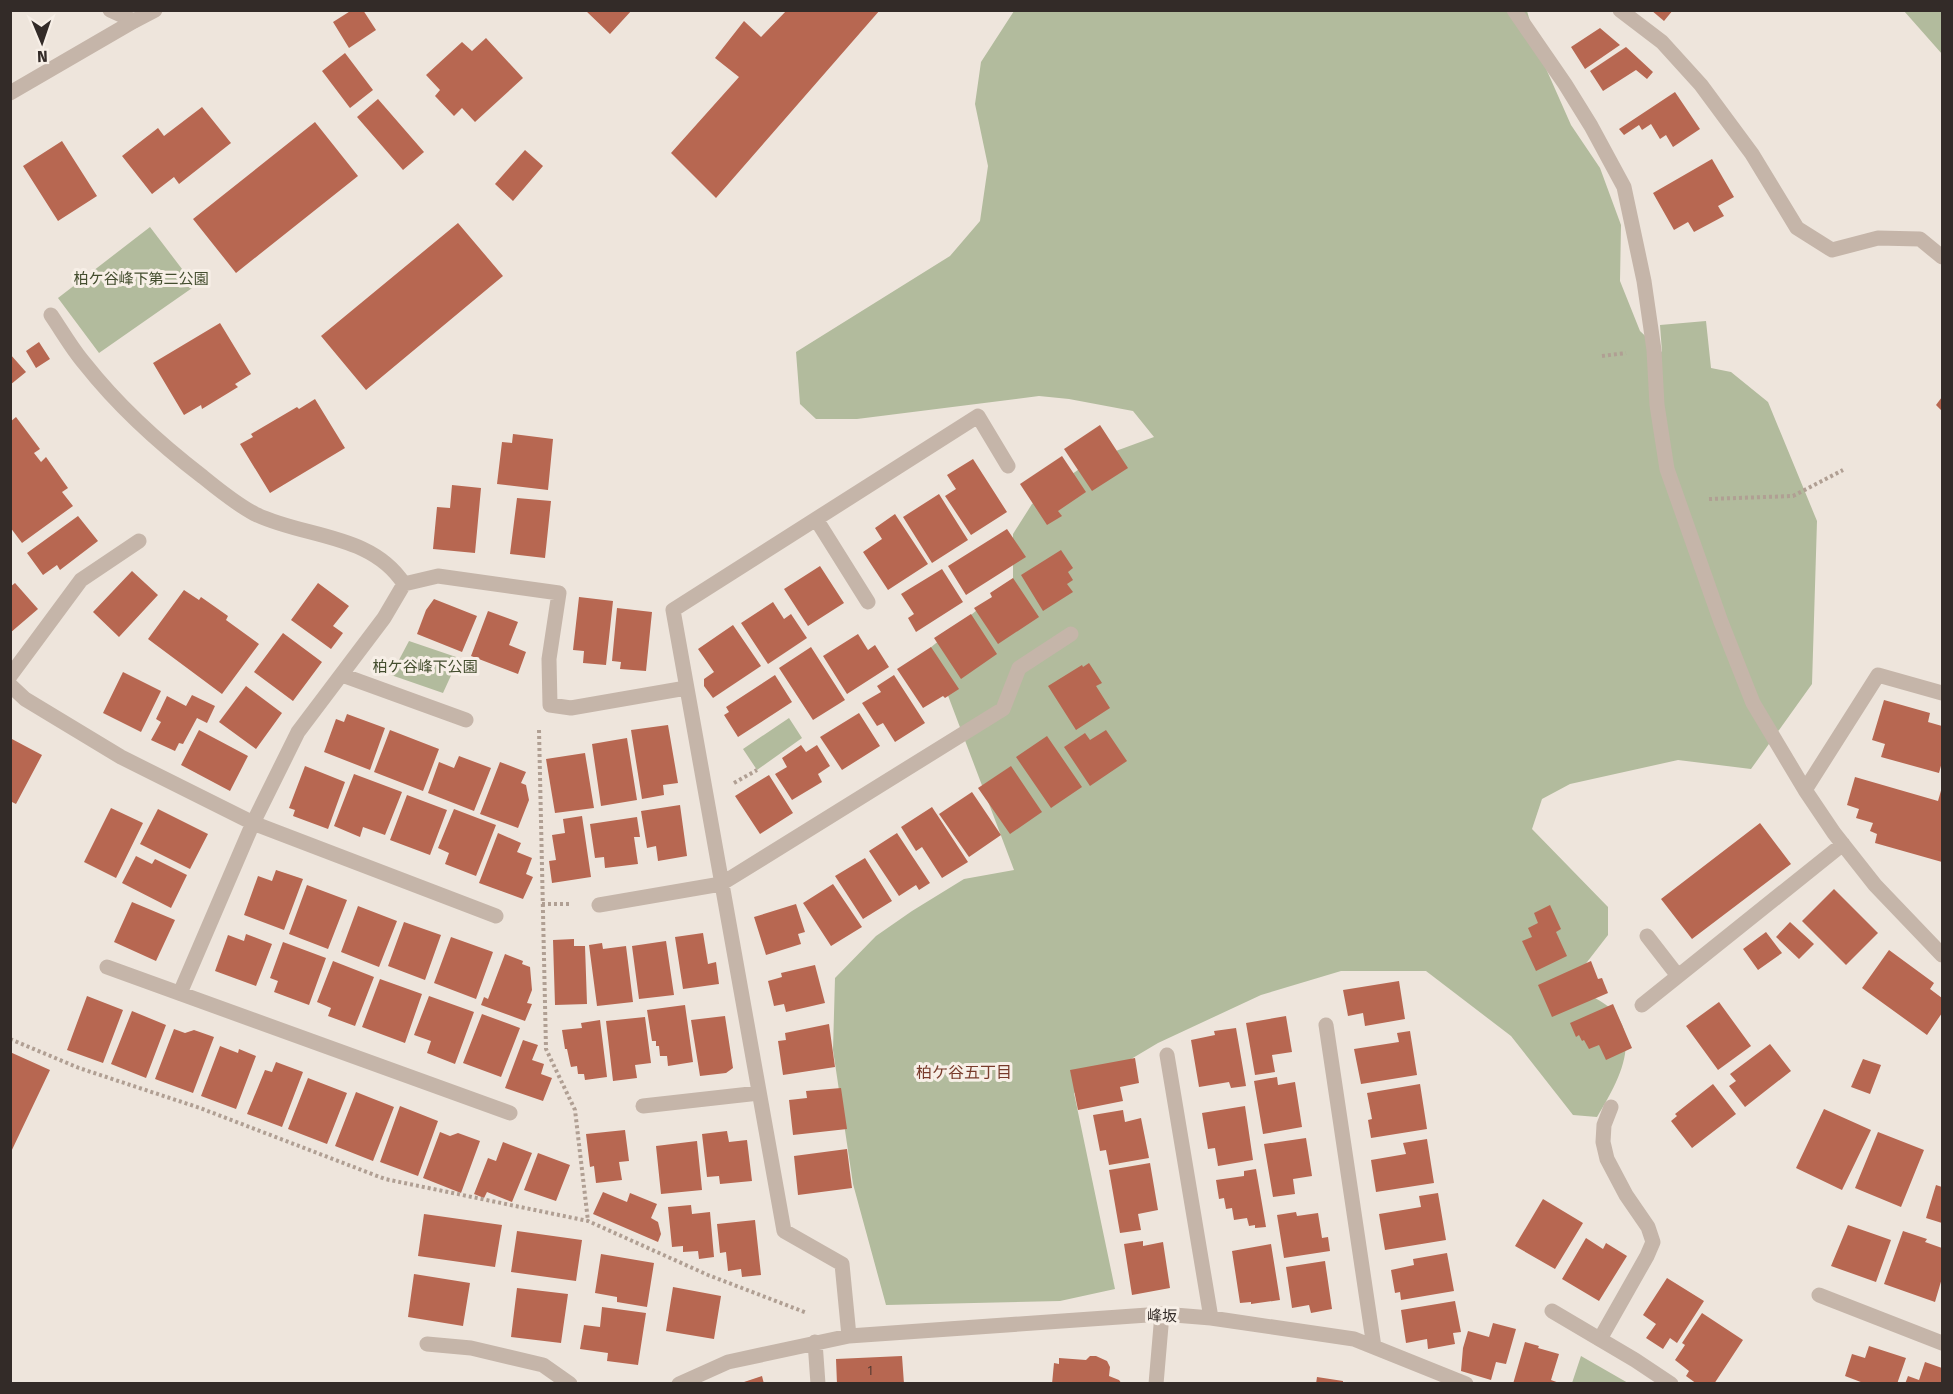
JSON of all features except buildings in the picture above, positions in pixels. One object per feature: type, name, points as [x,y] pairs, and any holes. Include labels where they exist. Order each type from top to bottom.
[{"type":"street","points":[[110,10],[134,21]]},
{"type":"street","points":[[10,93],[155,10]]},
{"type":"street","points":[[1514,10],[1571,92],[1624,188],[1644,281],[1654,350],[1657,405],[1667,469],[1721,622],[1753,703],[1804,790],[1843,844],[1875,885],[1942,955]]},
{"type":"street","points":[[1620,10],[1662,42],[1701,86],[1752,154],[1797,228],[1832,250],[1878,238],[1920,239],[1942,257]]},
{"type":"street","points":[[51,315],[84,363],[114,396],[165,448],[226,495],[255,514],[353,544],[396,572],[404,584]]},
{"type":"street","points":[[849,1336],[842,1264],[784,1231],[673,610],[978,416],[1008,466]]},
{"type":"street","points":[[816,519],[868,602]]},
{"type":"street","points":[[10,676],[81,580],[139,541]]},
{"type":"street","points":[[180,993],[253,823],[298,732],[384,618],[404,584],[438,576],[559,593],[549,659],[550,705],[571,708],[686,688]]},
{"type":"street","points":[[599,905],[721,884],[1003,709],[1019,668],[1071,634]]},
{"type":"street","points":[[342,675],[466,720]]},
{"type":"street","points":[[1804,790],[1878,675],[1942,693]]},
{"type":"street","points":[[10,684],[25,699],[121,757],[253,823],[496,916]]},
{"type":"street","points":[[1642,1005],[1843,844]]},
{"type":"street","points":[[1647,936],[1678,976]]},
{"type":"street","points":[[107,967],[510,1113]]},
{"type":"street","points":[[1326,1025],[1374,1347]]},
{"type":"street","points":[[1167,1055],[1211,1318]]},
{"type":"street","points":[[643,1106],[759,1093]]},
{"type":"street","points":[[1600,1339],[1653,1242],[1648,1227],[1626,1195],[1607,1159],[1603,1142],[1604,1125],[1611,1107]]},
{"type":"street","points":[[1819,1295],[1942,1343]]},
{"type":"street","points":[[1552,1311],[1671,1383]]},
{"type":"street","points":[[1156,1383],[1162,1314]]},
{"type":"street","name":"峰坂","points":[[679,1383],[728,1362],[849,1336],[1162,1314],[1211,1318],[1354,1339],[1466,1383]]},
{"type":"street","points":[[815,1342],[818,1383]]},
{"type":"street","points":[[427,1344],[471,1348],[543,1365],[570,1383]]},
{"type":"path","points":[[1678,500],[1793,496],[1843,470]]},
{"type":"path","points":[[539,728],[546,1048],[575,1110],[588,1221]]},
{"type":"path","points":[[10,1039],[79,1068],[200,1108],[385,1179],[588,1221],[708,1275],[817,1317],[849,1336]]},
{"type":"green space","points":[[1014,11],[1527,11],[1540,55],[1571,125],[1600,168],[1621,225],[1620,281],[1640,331],[1662,352],[1660,325],[1706,321],[1711,368],[1731,372],[1768,402],[1817,521],[1812,684],[1751,769],[1678,760],[1570,784],[1542,799],[1532,829],[1608,907],[1608,935],[1584,966],[1584,991],[1615,1013],[1626,1039],[1622,1066],[1617,1080],[1597,1117],[1573,1115],[1511,1036],[1426,971],[1341,971],[1261,995],[1158,1043],[1074,1093],[1115,1289],[1060,1301],[886,1305],[853,1184],[833,1050],[835,978],[876,936],[964,879],[1014,870],[930,648],[1013,581],[1013,534],[1032,504],[1094,459],[1154,437],[1133,411],[1039,396],[857,419],[816,419],[800,404],[796,352],[950,256],[980,221],[988,166],[975,104],[981,62]]},
{"type":"green space","points":[[1904,11],[1942,11],[1942,54]]},
{"type":"green space","name":"柏ケ谷峰下第二公園","points":[[150,227],[195,286],[99,353],[58,298]]},
{"type":"green space","name":"柏ケ谷峰下公園","points":[[409,641],[459,658],[443,693],[391,675]]},
{"type":"green space","points":[[789,718],[802,738],[757,770],[743,749]]},
{"type":"green space","points":[[1581,1356],[1628,1383],[1572,1383]]},
{"type":"district","name":"柏ケ谷五丁目","points":[[964,1072]]}]
